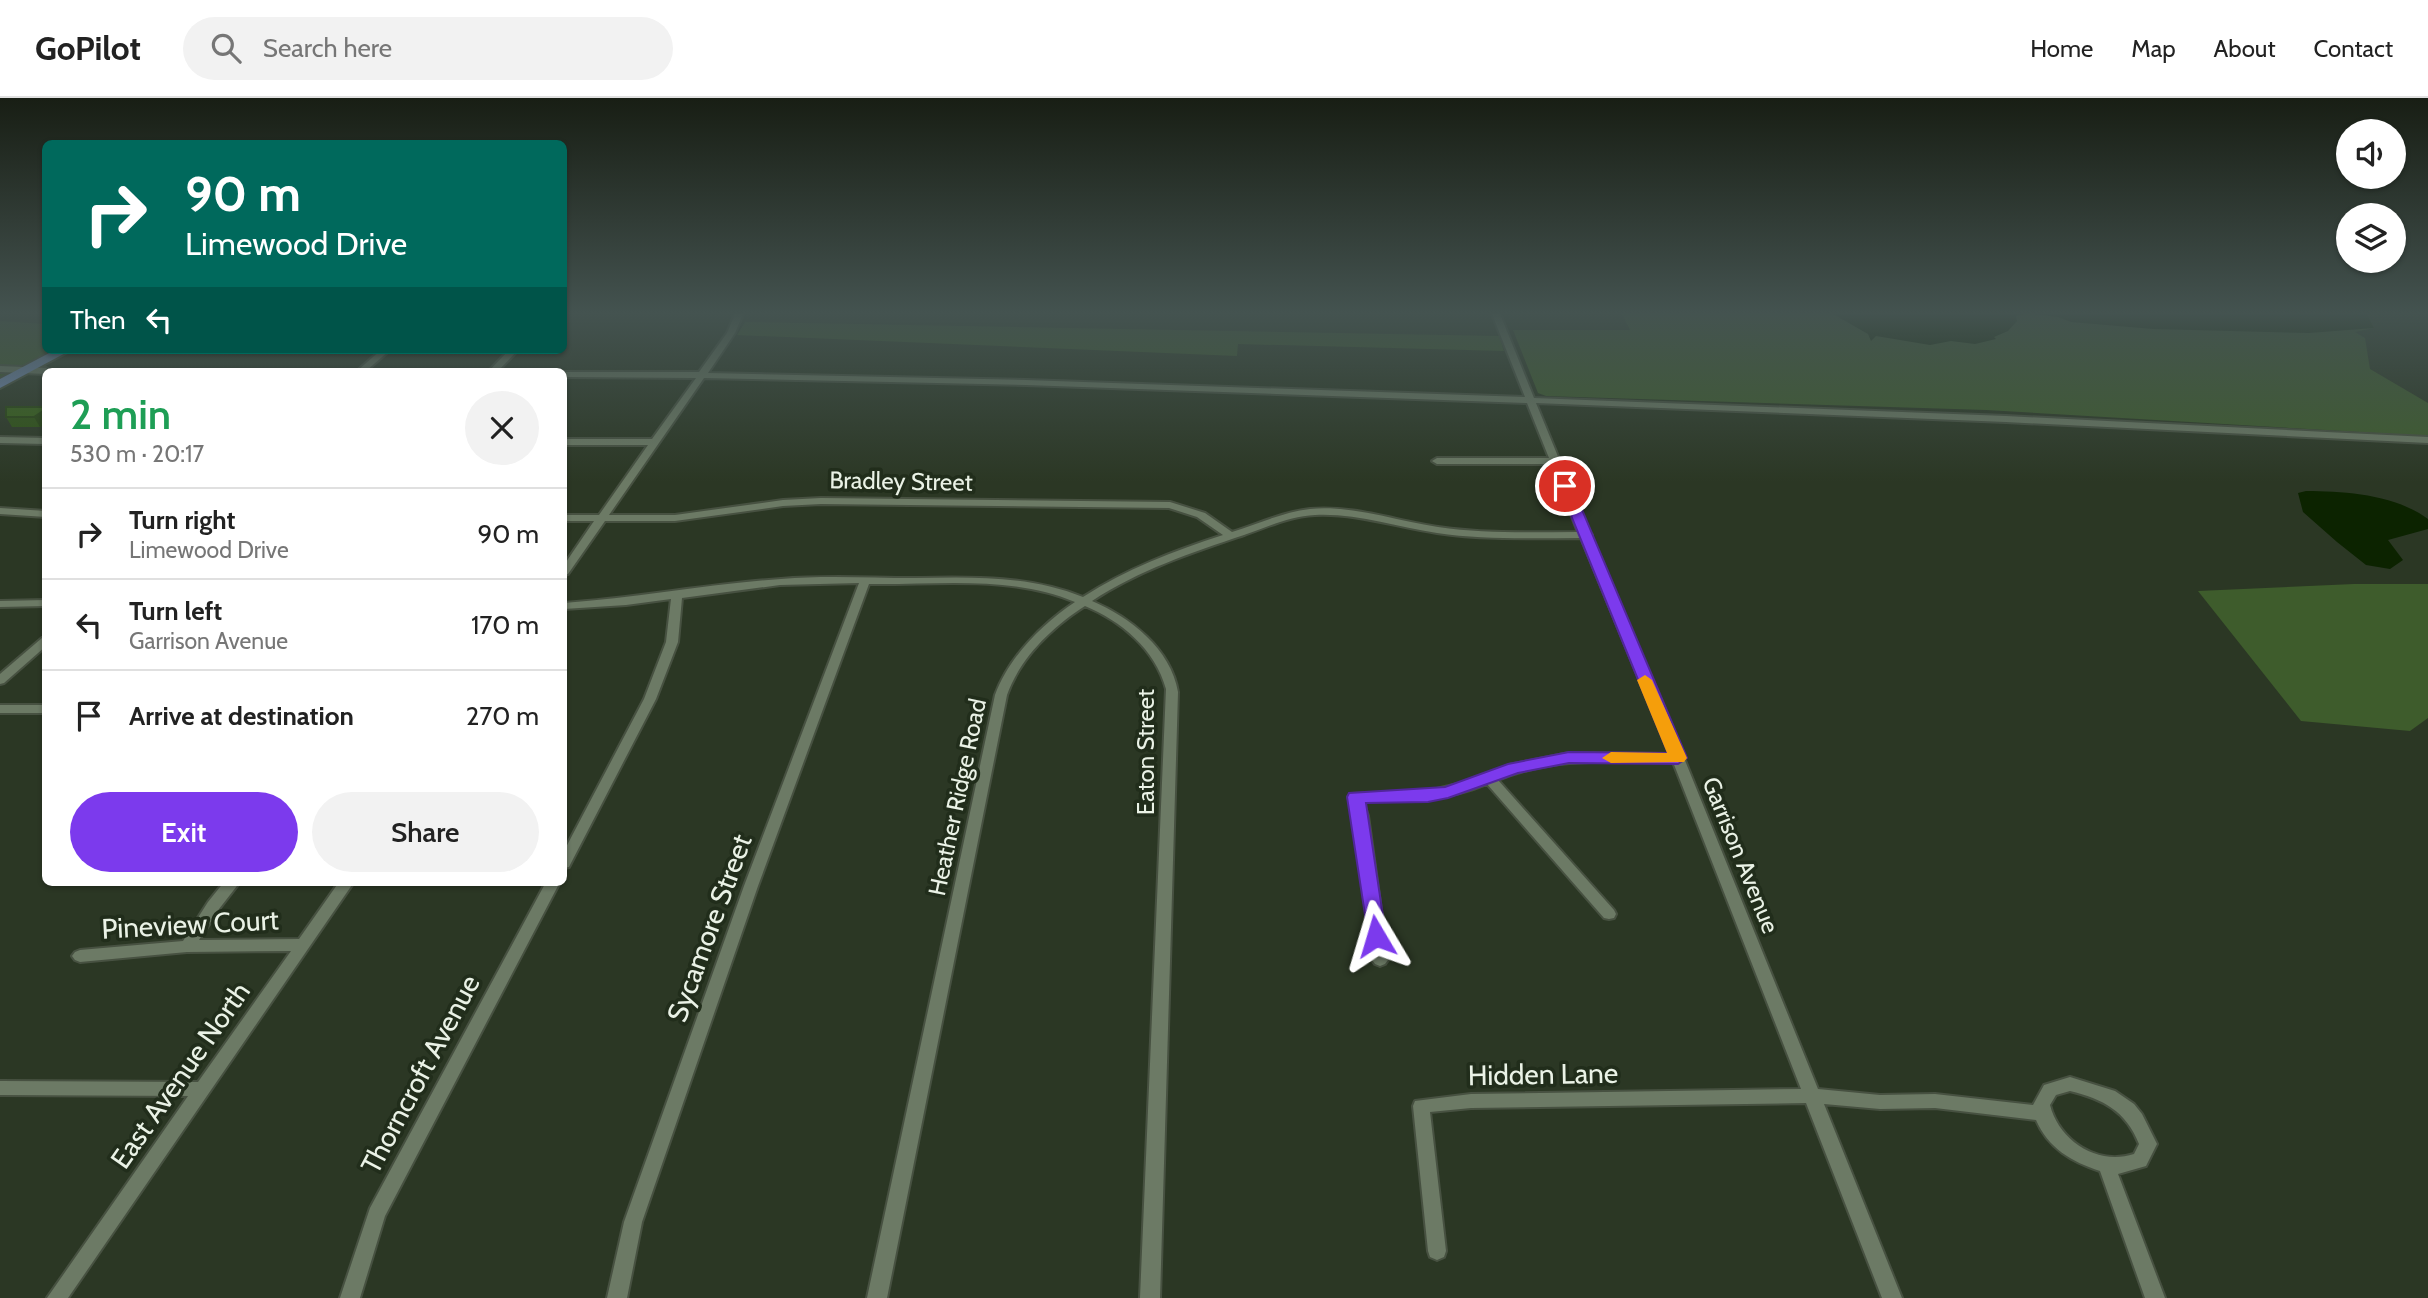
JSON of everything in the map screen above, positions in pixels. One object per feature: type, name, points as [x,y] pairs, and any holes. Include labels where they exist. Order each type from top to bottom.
[{"type":"main road","points":[[0,384],[25,371]]},
{"type":"street","points":[[12,370],[42,371]]},
{"type":"street","points":[[567,567],[600,516],[705,370]]},
{"type":"street","name":"Garrison Avenue","points":[[1518,370],[1678,758],[1892,1298]]},
{"type":"street","points":[[567,373],[702,374],[1530,400],[2070,420],[2428,440]]},
{"type":"street","points":[[0,440],[42,441]]},
{"type":"street","points":[[567,442],[653,442]]},
{"type":"street","points":[[1437,461],[1555,461]]},
{"type":"street","name":"Bradley Street","points":[[567,518],[675,518],[772,504],[821,501],[1170,505],[1201,515],[1231,536]]},
{"type":"street","points":[[0,510],[42,514]]},
{"type":"street","name":"Heather Ridge Road","points":[[877,1298],[1003,689],[1020,660],[1041,634],[1084,602],[1155,563],[1311,512],[1349,513],[1469,533],[1587,535]]},
{"type":"street","name":"Eaton Street","points":[[567,606],[613,605],[810,580],[995,581],[1036,587],[1084,602],[1115,617],[1141,638],[1159,660],[1171,684],[1172,709],[1150,1298]]},
{"type":"street","name":"Sycamore Street","points":[[617,1298],[633,1222],[751,886],[865,581]]},
{"type":"street","points":[[567,857],[654,688],[672,642],[677,597]]},
{"type":"street","points":[[0,604],[42,603]]},
{"type":"street","points":[[0,680],[42,643]]},
{"type":"street","points":[[0,709],[42,709]]},
{"type":"street","points":[[1380,960],[1355,797],[1428,796],[1470,786],[1514,768],[1569,757],[1678,758]]},
{"type":"street","points":[[1489,778],[1609,914]]},
{"type":"street","points":[[187,946],[204,923],[214,902],[229,886]]},
{"type":"street","name":"East Avenue North","points":[[57,1298],[344,886]]},
{"type":"street","name":"Thorncroft Avenue","points":[[350,1298],[376,1214],[551,886]]},
{"type":"street","name":"Pineview Court","points":[[80,956],[187,946],[304,944]]},
{"type":"street","points":[[2070,1084],[2096,1089],[2122,1104],[2141,1124],[2148,1144],[2140,1160],[2119,1166],[2092,1161],[2065,1145],[2046,1125],[2043,1113],[2041,1104],[2050,1090],[2070,1084]]},
{"type":"street","points":[[0,1087],[202,1089]]},
{"type":"street","points":[[1812,1096],[1880,1102],[1935,1101],[2043,1113]]},
{"type":"street","name":"Hidden Lane","points":[[1437,1251],[1421,1106],[1471,1101],[1812,1096]]},
{"type":"street","points":[[2106,1164],[2155,1298]]},
{"type":"shaded area","points":[[0,370],[15,370],[0,378]]},
{"type":"shaded area","points":[[1529,370],[2372,370],[2428,403],[2428,436],[1986,410],[1546,396],[1538,393]]},
{"type":"shaded area","points":[[2306,491],[2370,496],[2401,504],[2428,519],[2428,529],[2388,540],[2403,560],[2390,569],[2366,565],[2303,512],[2298,493]]},
{"type":"shaded area","points":[[2354,584],[2428,584],[2428,718],[2410,731],[2301,721],[2198,591]]},
{"type":"building","points":[[6,407],[42,407],[42,412],[34,417],[6,417]]},
{"type":"slow traffic","points":[[1611,758],[1678,758],[1645,680]]},
{"type":"route","points":[[1376,936],[1360,816],[1355,797],[1428,796],[1470,786],[1514,768],[1569,757],[1678,758],[1565,486]]}]
